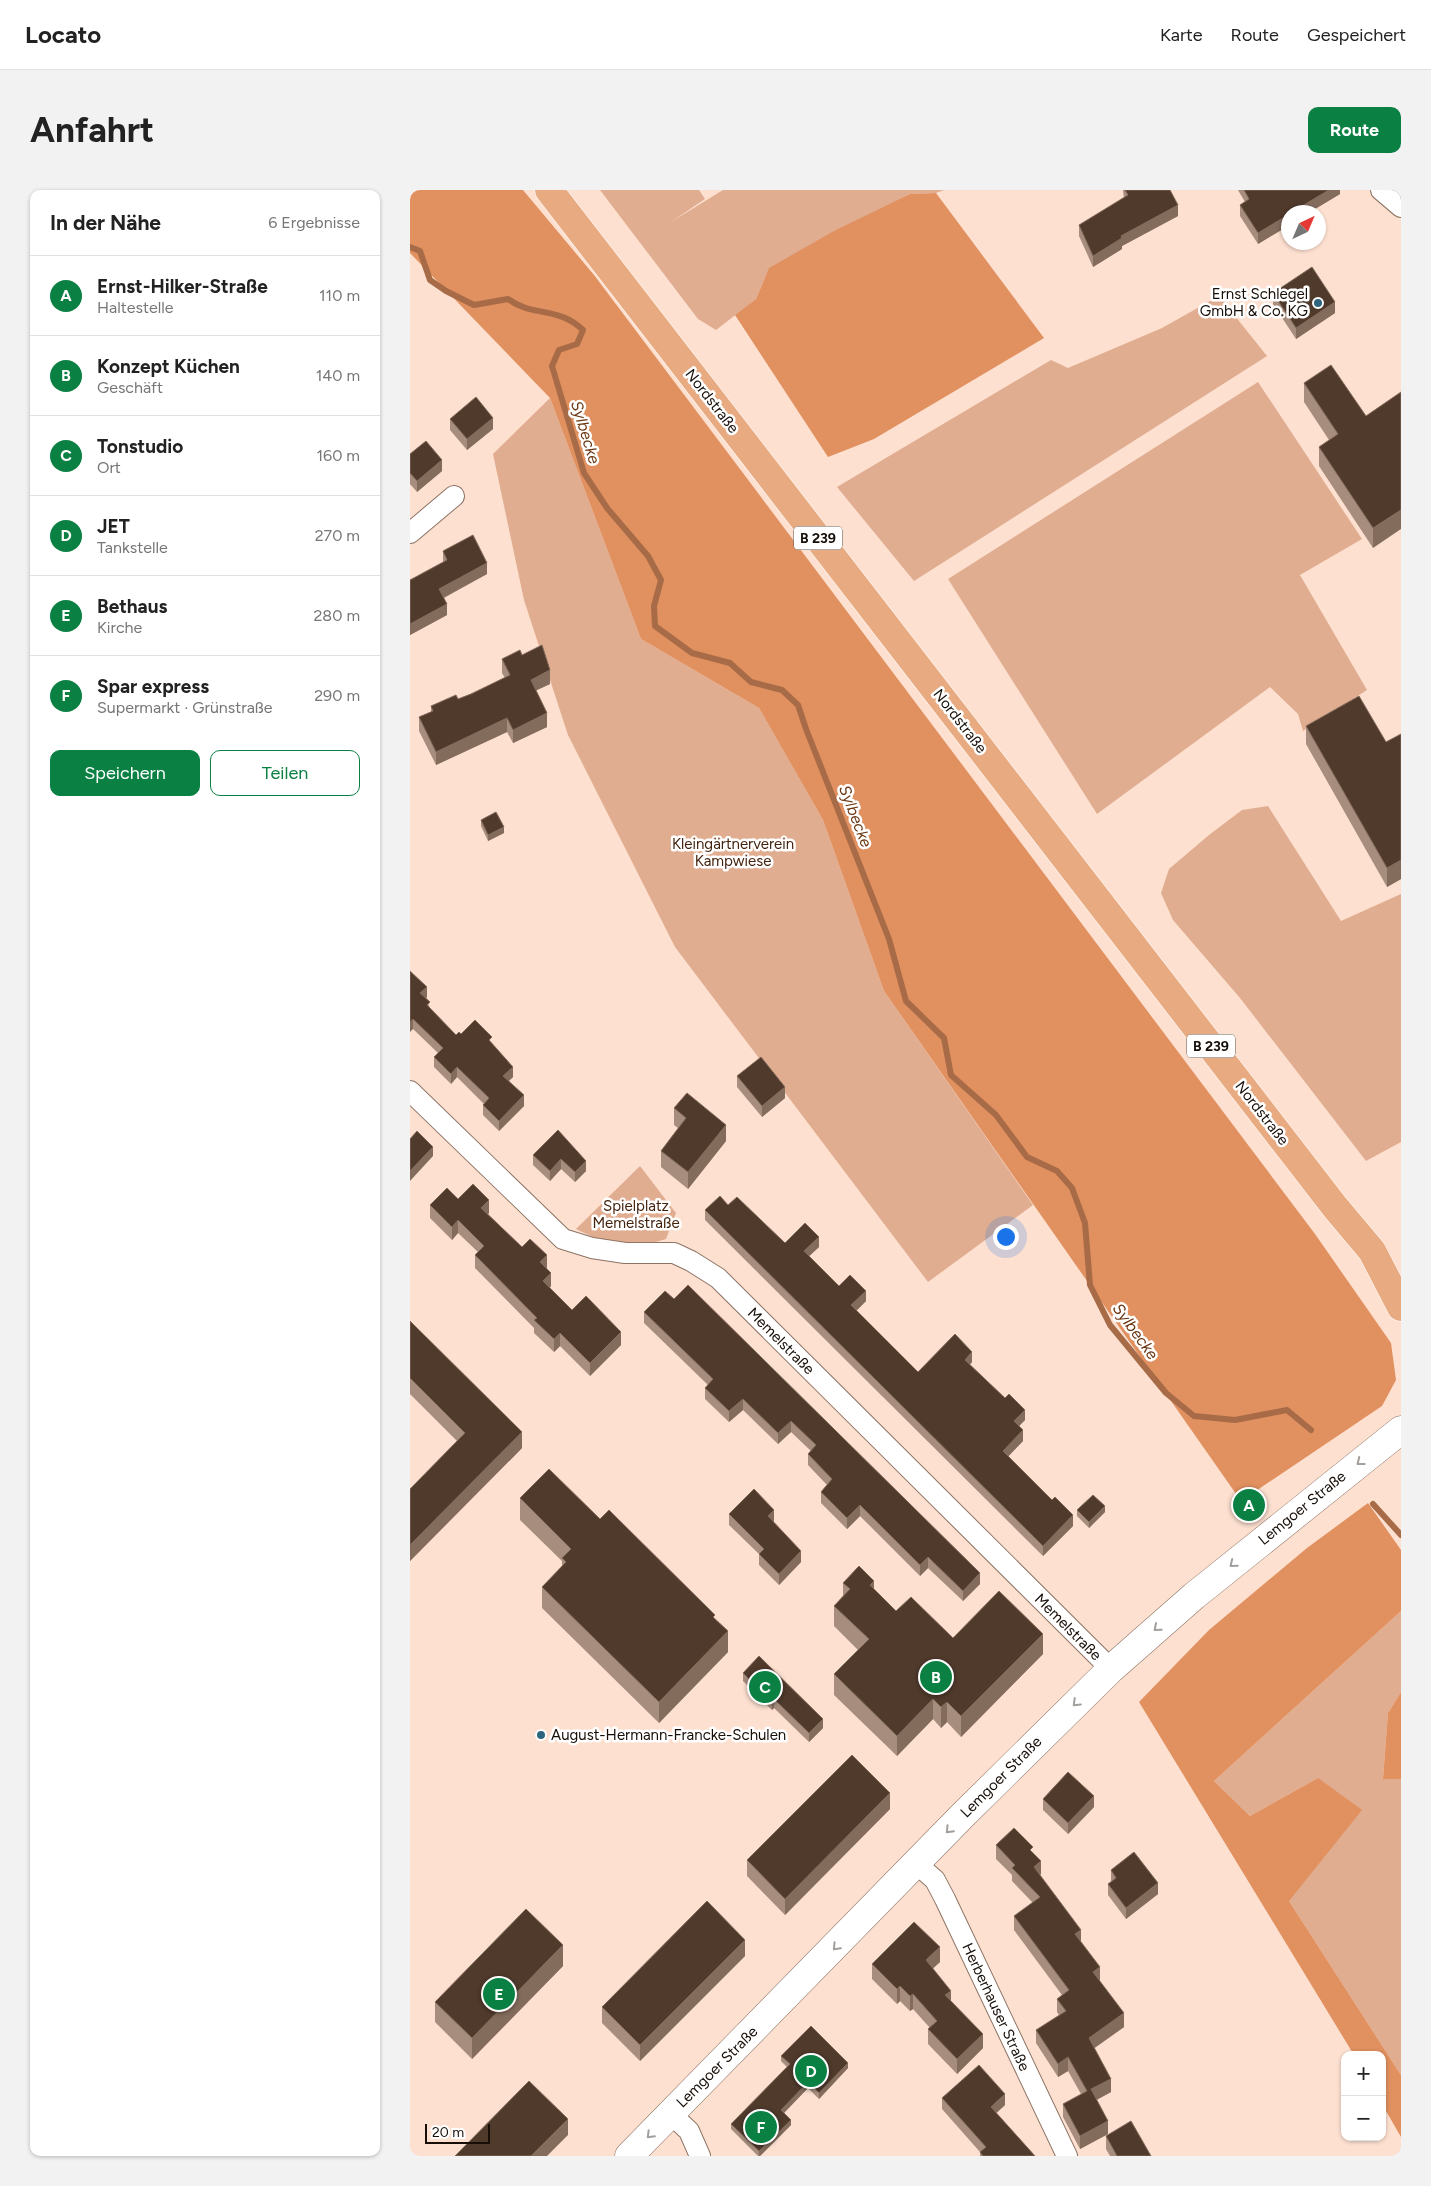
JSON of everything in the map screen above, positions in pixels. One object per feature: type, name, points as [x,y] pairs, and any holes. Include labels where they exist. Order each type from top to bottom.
[{"type":"main road","name":"Nordstraße","points":[[549,190],[1328,1199],[1372,1251],[1401,1307]]},
{"type":"main road","name":"Nordstraße","points":[[1372,1251],[1401,1269]]},
{"type":"main road","name":"Lemgoer Straße","points":[[629,2156],[1026,1752],[1111,1669],[1194,1596],[1401,1430]]},
{"type":"street","points":[[1380,190],[1401,207]]},
{"type":"street","points":[[410,533],[454,496]]},
{"type":"street","name":"Memelstraße","points":[[410,1091],[564,1239],[592,1248],[626,1253],[674,1253],[690,1260],[718,1278],[1111,1669]]},
{"type":"street","name":"Herberhauser Straße","points":[[917,1864],[935,1880],[945,1899],[1067,2156]]},
{"type":"street","points":[[671,2114],[689,2131],[700,2156]]},
{"type":"green space","points":[[600,190],[699,190],[705,199],[671,222],[723,190],[944,190],[936,193],[910,194],[767,273],[756,299],[716,330],[698,319]]},
{"type":"green space","points":[[1219,296],[1267,356],[914,581],[837,487],[1051,360],[1068,368],[1162,328]]},
{"type":"green space","points":[[1258,382],[1362,539],[1300,575],[1367,690],[1303,731],[1298,714],[1270,687],[1097,814],[948,579]]},
{"type":"green space","name":"Kleingärtnerverein Kampwiese","points":[[550,398],[641,639],[759,708],[823,820],[884,991],[1033,1205],[928,1282],[675,947],[568,735],[524,600],[493,454]]},
{"type":"green space","points":[[1268,806],[1341,921],[1401,894],[1401,1142],[1366,1161],[1240,998],[1173,920],[1161,893],[1169,869],[1209,835],[1242,810]]},
{"type":"green space","name":"Spielplatz Memelstraße","points":[[640,1166],[676,1213],[666,1239],[642,1246],[599,1240],[576,1229]]},
{"type":"green space","points":[[1401,1611],[1401,1692],[1388,1713],[1383,1779],[1401,1779],[1401,2075],[1289,1901],[1318,1778],[1250,1816],[1214,1781]]},
{"type":"shaded area","points":[[410,190],[523,190],[594,275],[1315,1234],[1391,1343],[1396,1380],[1382,1406],[1241,1501],[884,991],[823,820],[759,708],[641,639],[550,398],[410,253]]},
{"type":"shaded area","points":[[936,193],[1044,338],[874,439],[828,457],[735,315],[756,299],[769,268],[834,231],[910,194]]},
{"type":"shaded area","points":[[1368,1503],[1401,1550],[1401,1611],[1214,1781],[1250,1816],[1318,1778],[1362,1810],[1289,1901],[1386,2051],[1352,2051],[1139,1702],[1209,1630],[1307,1548]]},
{"type":"shaded area","points":[[1401,1692],[1401,1779],[1383,1779],[1388,1713]]},
{"type":"shaded area","points":[[1386,2052],[1401,2075],[1401,2137],[1386,2111]]},
{"type":"building","points":[[1125,190],[1170,190],[1178,205],[1121,236],[1122,238],[1093,256],[1079,225],[1128,195]]},
{"type":"building","points":[[1244,190],[1329,190],[1304,205],[1281,205],[1281,219],[1258,233],[1240,205],[1249,199]]},
{"type":"building","points":[[1312,267],[1335,302],[1296,328],[1273,293]]},
{"type":"building","points":[[1331,365],[1366,416],[1401,392],[1401,510],[1373,528],[1319,447],[1338,434],[1304,383]]},
{"type":"building","points":[[476,397],[493,418],[467,439],[450,419]]},
{"type":"building","points":[[426,441],[442,460],[417,481],[410,473],[410,454]]},
{"type":"building","points":[[473,535],[487,563],[439,589],[447,604],[410,624],[410,580],[447,560],[443,551]]},
{"type":"building","points":[[542,645],[550,670],[531,680],[547,713],[513,730],[507,718],[436,752],[419,717],[433,711],[431,706],[456,695],[458,699],[471,694],[510,675],[502,659],[520,650],[522,655]]},
{"type":"building","points":[[1359,696],[1386,742],[1401,734],[1401,860],[1387,868],[1306,726]]},
{"type":"building","points":[[496,812],[504,827],[488,835],[481,820]]},
{"type":"building","points":[[410,971],[427,987],[420,993],[430,1002],[427,1005],[456,1035],[459,1032],[461,1034],[475,1020],[492,1037],[489,1040],[513,1067],[503,1076],[524,1095],[499,1121],[483,1105],[489,1098],[457,1067],[451,1074],[434,1057],[443,1048],[413,1019],[410,1022]]},
{"type":"building","points":[[761,1057],[785,1087],[762,1106],[737,1076]]},
{"type":"building","points":[[687,1093],[726,1125],[688,1172],[661,1151],[686,1118],[674,1108]]},
{"type":"building","points":[[558,1130],[586,1161],[575,1172],[561,1159],[550,1171],[533,1155]]},
{"type":"building","points":[[417,1131],[433,1147],[410,1171],[410,1139]]},
{"type":"building","points":[[473,1184],[489,1200],[481,1208],[522,1247],[530,1239],[547,1255],[540,1262],[551,1273],[543,1281],[572,1310],[586,1296],[621,1332],[590,1363],[560,1333],[554,1339],[534,1320],[537,1318],[475,1255],[484,1246],[458,1220],[452,1227],[430,1205],[447,1188],[458,1199]]},
{"type":"building","points":[[720,1196],[728,1205],[737,1197],[785,1243],[805,1223],[819,1237],[804,1251],[839,1286],[850,1275],[866,1291],[851,1305],[918,1372],[955,1334],[972,1352],[965,1360],[1005,1398],[1009,1394],[1025,1410],[1014,1421],[1023,1430],[1003,1451],[1052,1500],[1055,1497],[1073,1515],[1043,1546],[705,1210]]},
{"type":"building","points":[[688,1285],[980,1573],[963,1591],[928,1557],[920,1565],[860,1505],[847,1518],[821,1492],[832,1479],[808,1454],[816,1445],[791,1421],[778,1433],[743,1399],[729,1411],[705,1388],[713,1379],[644,1312],[665,1291],[674,1299]]},
{"type":"building","points":[[410,1321],[522,1432],[410,1545],[410,1489],[465,1433],[410,1378]]},
{"type":"building","points":[[549,1469],[600,1519],[609,1510],[715,1615],[713,1617],[728,1631],[659,1702],[542,1587],[566,1562],[562,1558],[571,1549],[520,1498]]},
{"type":"building","points":[[754,1489],[774,1510],[768,1516],[801,1551],[779,1574],[759,1554],[764,1549],[729,1514]]},
{"type":"building","points":[[1093,1495],[1105,1506],[1089,1522],[1077,1510]]},
{"type":"building","points":[[859,1566],[874,1581],[870,1585],[896,1611],[911,1597],[953,1638],[999,1591],[1043,1634],[961,1716],[947,1702],[941,1707],[933,1699],[897,1736],[834,1674],[869,1639],[834,1606],[850,1589],[843,1583]]},
{"type":"building","points":[[759,1656],[823,1719],[809,1733],[774,1699],[772,1702],[743,1673]]},
{"type":"building","points":[[852,1755],[890,1793],[785,1899],[747,1860]]},
{"type":"building","points":[[1068,1772],[1094,1796],[1068,1823],[1043,1799]]},
{"type":"building","points":[[1014,1828],[1033,1847],[1030,1850],[1041,1861],[1034,1867],[1081,1930],[1075,1934],[1100,1967],[1093,1972],[1124,2013],[1089,2038],[1111,2079],[1091,2089],[1108,2121],[1080,2136],[1063,2104],[1087,2091],[1068,2057],[1058,2064],[1036,2030],[1066,2011],[1057,1999],[1069,1990],[1014,1916],[1040,1897],[1012,1868],[1015,1865],[996,1845]]},
{"type":"building","points":[[1134,1852],[1158,1883],[1126,1908],[1108,1884],[1116,1878],[1111,1870]]},
{"type":"building","points":[[707,1901],[745,1940],[640,2045],[602,2007]]},
{"type":"building","points":[[526,1909],[563,1945],[472,2038],[435,2002]]},
{"type":"building","points":[[914,1922],[940,1947],[926,1960],[951,1991],[945,1995],[983,2034],[957,2059],[928,2029],[937,2021],[913,1994],[910,1996],[900,1986],[897,1989],[872,1964]]},
{"type":"building","points":[[811,2026],[848,2063],[819,2093],[808,2082],[781,2110],[791,2120],[759,2151],[731,2124],[790,2064],[781,2056]]},
{"type":"building","points":[[979,2065],[1005,2094],[991,2107],[1035,2156],[983,2156],[980,2152],[986,2147],[942,2098]]},
{"type":"building","points":[[529,2081],[568,2119],[531,2156],[455,2156]]},
{"type":"building","points":[[1131,2121],[1151,2156],[1117,2156],[1106,2136]]},
{"type":"waterway","name":"Sylbecke","points":[[410,247],[420,251],[430,280],[446,291],[474,305],[508,299],[526,308],[555,314],[574,323],[583,330],[577,344],[559,350],[552,366],[584,473],[607,508],[648,556],[661,580],[654,606],[655,626],[692,653],[730,663],[751,682],[782,690],[798,705],[889,939],[906,1001],[944,1038],[951,1075],[996,1115],[1027,1157],[1057,1171],[1072,1188],[1085,1223],[1090,1285],[1110,1325],[1166,1393],[1194,1416],[1235,1420],[1287,1410],[1311,1430]]},
{"type":"waterway","name":"Sylbecke","points":[[1373,1504],[1401,1535]]},
{"type":"place","name":"Ernst Schlegel GmbH & Co. KG","points":[[1318,303]]},
{"type":"place","name":"Ernst-Hilker-Straße","points":[[1249,1505]]},
{"type":"place","name":"Konzept Küchen","points":[[936,1677]]},
{"type":"place","name":"Tonstudio","points":[[765,1687]]},
{"type":"place","name":"August-Hermann-Francke-Schulen","points":[[541,1735]]},
{"type":"place","name":"Bethaus","points":[[499,1994]]},
{"type":"place","name":"JET","points":[[811,2071]]},
{"type":"place","name":"Spar express","points":[[761,2127]]}]
